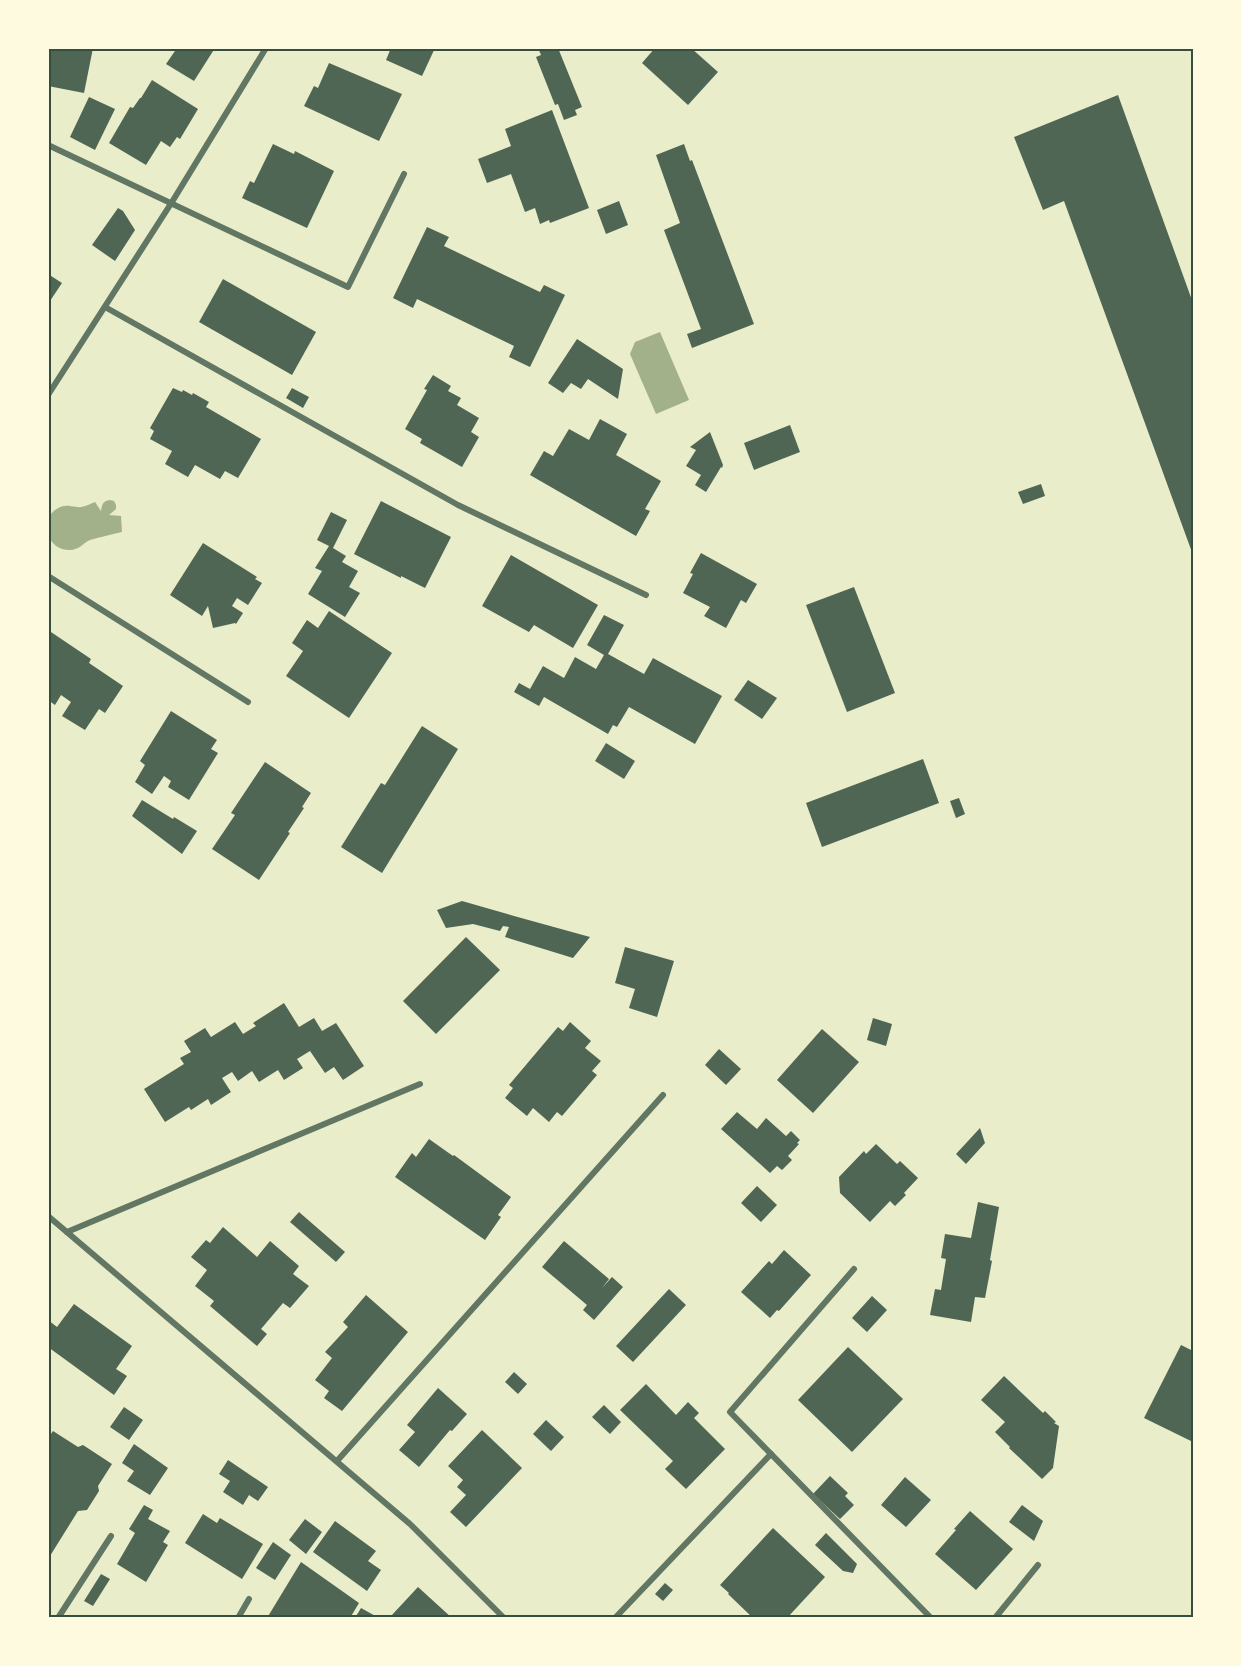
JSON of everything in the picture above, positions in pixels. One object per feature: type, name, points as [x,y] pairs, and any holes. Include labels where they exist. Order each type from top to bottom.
[{"type":"street","points":[[48,395],[172,202],[266,48]]},
{"type":"street","points":[[48,145],[348,287],[404,174]]},
{"type":"street","points":[[105,307],[458,505],[646,595]]},
{"type":"street","points":[[48,576],[248,702]]},
{"type":"street","points":[[67,1232],[420,1084]]},
{"type":"street","points":[[337,1461],[663,1095]]},
{"type":"street","points":[[48,1216],[410,1524],[504,1618]]},
{"type":"street","points":[[854,1269],[730,1412],[931,1618]]},
{"type":"street","points":[[615,1618],[771,1454]]},
{"type":"street","points":[[58,1618],[111,1536]]},
{"type":"street","points":[[995,1618],[1038,1565]]},
{"type":"street","points":[[238,1618],[249,1599]]},
{"type":"shaded area","points":[[660,332],[689,400],[656,414],[630,354],[635,342]]},
{"type":"shaded area","points":[[114,501],[116,509],[109,515],[121,516],[122,532],[90,540],[73,550],[62,549],[51,541],[47,528],[50,515],[55,510],[64,506],[82,507],[95,502],[101,511],[103,503]]},
{"type":"building","points":[[48,48],[93,48],[84,93],[48,86]]},
{"type":"building","points":[[177,48],[215,48],[194,81],[166,64]]},
{"type":"building","points":[[391,48],[435,48],[422,76],[386,60]]},
{"type":"building","points":[[538,48],[558,48],[582,107],[575,110],[577,115],[564,120],[558,104],[555,105],[536,57],[541,55]]},
{"type":"building","points":[[655,48],[691,48],[718,72],[688,105],[642,63]]},
{"type":"building","points":[[329,63],[402,94],[379,141],[304,106],[314,86],[318,88]]},
{"type":"building","points":[[152,80],[198,109],[180,139],[177,137],[170,147],[161,141],[146,165],[109,143],[130,107],[133,108]]},
{"type":"building","points":[[1118,95],[1193,303],[1193,555],[1064,201],[1043,210],[1014,137]]},
{"type":"building","points":[[89,97],[115,109],[95,150],[70,137]]},
{"type":"building","points":[[552,110],[589,208],[550,223],[549,220],[540,224],[535,208],[525,212],[511,174],[487,183],[478,159],[511,146],[505,129]]},
{"type":"building","points":[[273,144],[294,154],[295,151],[334,171],[307,228],[242,198],[250,181],[254,183]]},
{"type":"building","points":[[684,144],[754,324],[692,348],[687,334],[701,329],[664,230],[680,223],[656,155]]},
{"type":"building","points":[[619,201],[628,225],[606,234],[597,210]]},
{"type":"building","points":[[118,208],[123,211],[135,230],[115,261],[92,245]]},
{"type":"building","points":[[427,227],[449,237],[444,246],[540,292],[544,285],[565,295],[530,367],[509,357],[514,346],[417,299],[413,308],[393,298]]},
{"type":"building","points":[[48,274],[62,283],[48,304]]},
{"type":"building","points":[[223,279],[316,332],[292,375],[199,322]]},
{"type":"building","points":[[577,339],[623,369],[618,399],[588,379],[581,389],[571,383],[563,393],[548,383]]},
{"type":"building","points":[[433,375],[451,386],[448,391],[461,398],[457,405],[479,418],[471,432],[479,437],[462,467],[420,443],[422,439],[405,429]]},
{"type":"building","points":[[173,388],[192,395],[193,393],[209,402],[206,407],[261,439],[238,478],[225,471],[220,479],[195,465],[188,477],[165,464],[172,451],[150,439],[154,431],[150,428]]},
{"type":"building","points":[[292,388],[309,397],[303,408],[286,398]]},
{"type":"building","points":[[600,419],[627,434],[616,455],[661,481],[645,509],[650,511],[636,536],[530,475],[544,451],[553,456],[569,429],[589,440]]},
{"type":"building","points":[[790,425],[800,452],[754,470],[744,443]]},
{"type":"building","points":[[710,432],[723,465],[706,492],[695,485],[701,475],[686,466],[696,450],[690,447]]},
{"type":"building","points":[[1041,484],[1045,496],[1023,504],[1018,492]]},
{"type":"building","points":[[381,501],[451,537],[425,588],[354,554]]},
{"type":"building","points":[[331,512],[347,520],[333,548],[346,556],[342,562],[358,571],[349,587],[360,593],[345,617],[308,594],[322,571],[315,568],[329,546],[317,540]]},
{"type":"building","points":[[203,543],[257,577],[255,579],[262,583],[248,605],[237,598],[232,606],[243,613],[236,624],[213,628],[208,606],[202,616],[170,595]]},
{"type":"building","points":[[701,553],[757,584],[746,603],[741,600],[726,628],[704,616],[710,607],[683,593],[693,574],[690,573]]},
{"type":"building","points":[[511,555],[598,605],[573,648],[534,625],[529,632],[482,606]]},
{"type":"building","points":[[854,587],[895,693],[847,712],[806,605]]},
{"type":"building","points":[[329,611],[392,653],[349,718],[286,676],[303,651],[292,643],[307,620],[318,628]]},
{"type":"building","points":[[604,615],[624,625],[608,654],[644,674],[653,658],[722,696],[695,744],[629,707],[617,727],[613,725],[608,734],[544,697],[539,706],[514,692],[519,683],[530,689],[543,666],[564,678],[575,657],[596,669],[604,655],[587,645]]},
{"type":"building","points":[[48,630],[91,659],[89,663],[123,686],[105,713],[99,709],[85,730],[62,716],[71,702],[61,695],[55,705],[48,700]]},
{"type":"building","points":[[748,680],[777,698],[762,719],[734,700]]},
{"type":"building","points":[[171,711],[217,740],[211,749],[218,753],[189,800],[168,787],[171,781],[164,776],[152,794],[135,782],[145,765],[140,761]]},
{"type":"building","points":[[422,726],[458,749],[382,873],[341,847],[381,783],[385,785]]},
{"type":"building","points":[[606,743],[635,761],[624,779],[595,761]]},
{"type":"building","points":[[923,759],[939,803],[822,847],[806,803]]},
{"type":"building","points":[[265,762],[311,793],[288,832],[290,833],[259,880],[212,849],[235,815],[231,813]]},
{"type":"building","points":[[959,798],[965,814],[956,818],[950,801]]},
{"type":"building","points":[[142,800],[197,831],[182,854],[132,816]]},
{"type":"building","points":[[462,901],[590,937],[573,958],[505,937],[509,927],[503,926],[500,931],[473,924],[446,928],[437,910]]},
{"type":"building","points":[[466,937],[500,970],[436,1034],[403,1001]]},
{"type":"building","points":[[625,947],[674,961],[657,1017],[629,1008],[635,989],[615,983]]},
{"type":"building","points":[[284,1003],[299,1027],[314,1018],[322,1031],[336,1023],[364,1066],[343,1080],[334,1067],[325,1073],[310,1051],[297,1059],[303,1068],[284,1080],[278,1070],[259,1082],[252,1071],[238,1081],[232,1072],[222,1078],[231,1092],[211,1105],[208,1099],[191,1110],[189,1107],[165,1122],[144,1089],[184,1064],[180,1058],[191,1052],[184,1041],[205,1028],[211,1037],[235,1022],[243,1034],[256,1026],[253,1023]]},
{"type":"building","points":[[873,1018],[892,1024],[886,1046],[867,1040]]},
{"type":"building","points":[[570,1022],[591,1041],[585,1048],[601,1061],[592,1071],[597,1075],[562,1116],[557,1112],[549,1122],[533,1108],[527,1116],[505,1098],[513,1088],[509,1085],[558,1027],[563,1031]]},
{"type":"building","points":[[822,1029],[859,1062],[813,1113],[777,1080]]},
{"type":"building","points":[[719,1049],[741,1069],[726,1085],[705,1065]]},
{"type":"building","points":[[737,1112],[757,1129],[766,1118],[786,1136],[791,1131],[800,1140],[788,1156],[792,1160],[782,1170],[777,1166],[770,1173],[721,1129]]},
{"type":"building","points":[[980,1128],[985,1143],[966,1164],[956,1154]]},
{"type":"building","points":[[429,1139],[511,1197],[498,1215],[501,1217],[485,1240],[395,1177],[412,1153],[416,1157]]},
{"type":"building","points":[[876,1144],[897,1164],[900,1161],[918,1178],[895,1206],[890,1201],[870,1222],[840,1193],[839,1177],[864,1151],[866,1154]]},
{"type":"building","points":[[757,1186],[777,1205],[761,1222],[741,1203]]},
{"type":"building","points":[[978,1202],[999,1207],[985,1298],[975,1297],[971,1322],[930,1315],[935,1289],[941,1290],[946,1259],[941,1258],[945,1234],[971,1238]]},
{"type":"building","points":[[299,1212],[345,1252],[336,1262],[290,1222]]},
{"type":"building","points":[[223,1227],[257,1257],[270,1241],[299,1266],[293,1274],[309,1286],[290,1308],[283,1303],[261,1329],[267,1334],[257,1346],[210,1306],[214,1301],[195,1286],[207,1270],[191,1257],[206,1240],[210,1243]]},
{"type":"building","points":[[564,1241],[609,1279],[602,1288],[612,1277],[623,1287],[594,1320],[583,1310],[587,1305],[542,1267]]},
{"type":"building","points":[[784,1250],[811,1275],[770,1318],[741,1292],[769,1261],[772,1264]]},
{"type":"building","points":[[669,1289],[686,1305],[633,1362],[616,1346]]},
{"type":"building","points":[[366,1295],[408,1332],[342,1411],[324,1398],[329,1391],[315,1380],[332,1358],[325,1352],[348,1327],[343,1322]]},
{"type":"building","points":[[872,1296],[887,1310],[867,1332],[852,1318]]},
{"type":"building","points":[[74,1304],[132,1346],[116,1369],[127,1376],[114,1395],[48,1347],[48,1320],[57,1327]]},
{"type":"building","points":[[1181,1345],[1193,1351],[1193,1442],[1144,1418]]},
{"type":"building","points":[[848,1347],[903,1399],[852,1452],[798,1400]]},
{"type":"building","points":[[514,1372],[527,1384],[518,1394],[505,1382]]},
{"type":"building","points":[[1004,1376],[1059,1426],[1053,1468],[1042,1479],[995,1432],[1005,1422],[981,1400]]},
{"type":"building","points":[[646,1384],[676,1415],[688,1402],[699,1413],[694,1418],[725,1449],[686,1489],[665,1469],[673,1461],[620,1410]]},
{"type":"building","points":[[438,1388],[467,1414],[452,1431],[450,1430],[419,1467],[399,1450],[415,1432],[407,1425]]},
{"type":"building","points":[[604,1405],[621,1422],[610,1434],[592,1417]]},
{"type":"building","points":[[124,1407],[143,1420],[129,1440],[110,1427]]},
{"type":"building","points":[[546,1420],[564,1437],[551,1451],[533,1434]]},
{"type":"building","points":[[482,1430],[522,1468],[466,1527],[450,1512],[466,1495],[457,1487],[463,1480],[448,1466]]},
{"type":"building","points":[[53,1431],[78,1447],[83,1445],[112,1464],[87,1510],[78,1511],[50,1556],[48,1555],[48,1438]]},
{"type":"building","points":[[134,1444],[168,1468],[150,1495],[127,1481],[134,1471],[122,1463]]},
{"type":"building","points":[[228,1460],[268,1487],[258,1501],[249,1495],[243,1505],[223,1492],[230,1481],[219,1474]]},
{"type":"building","points":[[830,1476],[848,1493],[845,1496],[854,1505],[840,1519],[813,1494]]},
{"type":"building","points":[[905,1477],[931,1500],[906,1527],[881,1505]]},
{"type":"building","points":[[144,1505],[153,1510],[148,1519],[170,1531],[163,1542],[168,1545],[146,1582],[117,1564],[135,1533],[129,1529]]},
{"type":"building","points":[[1022,1505],[1043,1521],[1034,1541],[1009,1522]]},
{"type":"building","points":[[970,1511],[1013,1549],[976,1590],[935,1554]]},
{"type":"building","points":[[203,1514],[217,1523],[220,1518],[263,1544],[242,1579],[185,1543]]},
{"type":"building","points":[[305,1519],[322,1532],[306,1554],[289,1540]]},
{"type":"building","points":[[335,1521],[376,1551],[368,1561],[381,1570],[367,1591],[313,1552]]},
{"type":"building","points":[[773,1528],[825,1577],[787,1618],[753,1618],[720,1585]]},
{"type":"building","points":[[826,1533],[857,1564],[853,1573],[843,1571],[815,1545]]},
{"type":"building","points":[[273,1542],[291,1555],[275,1580],[256,1568]]},
{"type":"building","points":[[301,1562],[359,1603],[350,1618],[267,1618]]},
{"type":"building","points":[[101,1574],[110,1579],[93,1606],[84,1601]]},
{"type":"building","points":[[665,1583],[673,1590],[663,1601],[655,1594]]},
{"type":"building","points":[[418,1587],[452,1618],[394,1618],[391,1616]]},
{"type":"building","points":[[361,1608],[379,1618],[355,1618]]}]
